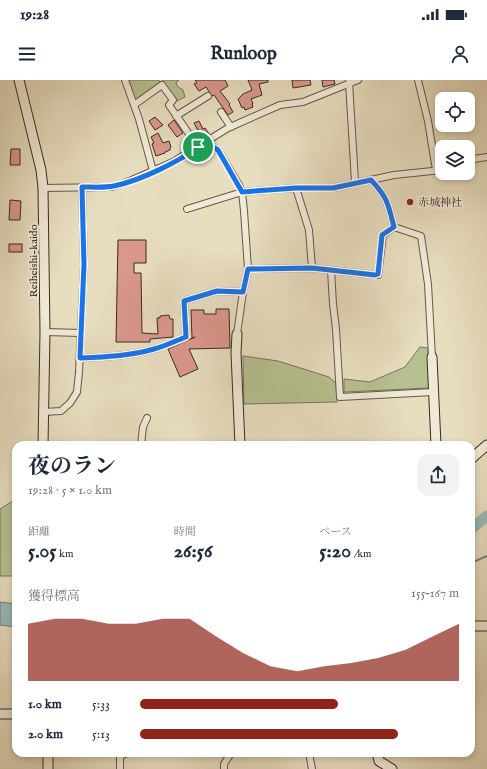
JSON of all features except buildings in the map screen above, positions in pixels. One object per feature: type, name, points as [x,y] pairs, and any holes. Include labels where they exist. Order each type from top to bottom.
[{"type":"main road","name":"Reiheishi-kaido","points":[[19,80],[41,170],[43,188],[45,332],[43,441]]},
{"type":"main road","points":[[237,334],[236,353],[240,441]]},
{"type":"main road","points":[[432,357],[436,441]]},
{"type":"main road","points":[[475,456],[487,445]]},
{"type":"main road","points":[[475,626],[487,626]]},
{"type":"main road","points":[[0,714],[12,714]]},
{"type":"main road","points":[[48,757],[48,769]]},
{"type":"main road","points":[[378,757],[379,761],[392,769]]},
{"type":"street","points":[[125,80],[154,171]]},
{"type":"street","points":[[43,188],[112,187],[126,183],[154,171],[201,146],[231,127],[280,105],[303,102],[349,82],[358,80]]},
{"type":"street","points":[[418,80],[435,152]]},
{"type":"street","points":[[349,82],[355,182]]},
{"type":"street","points":[[134,105],[162,85],[172,100],[169,105],[176,116],[201,146],[213,147],[218,150],[242,192],[248,269],[237,334]]},
{"type":"street","points":[[176,116],[208,96]]},
{"type":"street","points":[[221,112],[231,127]]},
{"type":"street","points":[[475,159],[487,157]]},
{"type":"street","points":[[186,209],[242,192],[296,188],[333,188],[355,182],[394,175],[435,170]]},
{"type":"street","points":[[371,180],[384,194],[394,227]]},
{"type":"street","points":[[43,412],[61,412],[70,403],[77,392],[84,265],[82,187]]},
{"type":"street","points":[[296,188],[309,230],[312,268]]},
{"type":"street","points":[[248,269],[312,268],[375,275],[378,274],[382,235],[394,227]]},
{"type":"street","points":[[394,227],[422,236],[428,284],[432,357]]},
{"type":"street","points":[[330,270],[336,329],[340,397],[434,392]]},
{"type":"street","points":[[80,358],[110,357],[130,354],[155,349],[186,337],[184,301],[217,291],[243,292]]},
{"type":"street","points":[[45,332],[81,333]]},
{"type":"street","points":[[141,441],[142,432],[147,418]]},
{"type":"street","points":[[120,757],[120,769]]},
{"type":"street","points":[[224,769],[224,764],[228,757]]},
{"type":"street","points":[[310,757],[312,769]]},
{"type":"green space","points":[[128,80],[159,80],[160,82],[135,100]]},
{"type":"green space","points":[[162,80],[179,80],[176,82],[177,86],[183,90],[185,97],[177,101]]},
{"type":"green space","points":[[420,347],[428,348],[429,388],[344,392],[344,379],[370,382],[405,367]]},
{"type":"green space","points":[[243,356],[278,361],[329,377],[336,383],[337,402],[244,404]]},
{"type":"green space","points":[[12,502],[12,576],[0,576],[0,509]]},
{"type":"water","points":[[0,602],[12,604],[12,626],[0,625]]},
{"type":"waterway","points":[[475,526],[487,516]]},
{"type":"waterway","points":[[475,561],[487,556]]},
{"type":"place","name":"赤城神社","points":[[410,202]]},
{"type":"route","points":[[204,144],[218,150],[242,192],[296,188],[333,188],[355,182],[371,180],[384,194],[394,227],[382,235],[378,274],[375,275],[312,268],[248,269],[243,292],[217,291],[184,301],[186,337],[155,349],[130,354],[110,357],[80,358],[82,283],[84,265],[82,187],[112,187],[126,183],[173,162],[198,147],[204,144]]}]
